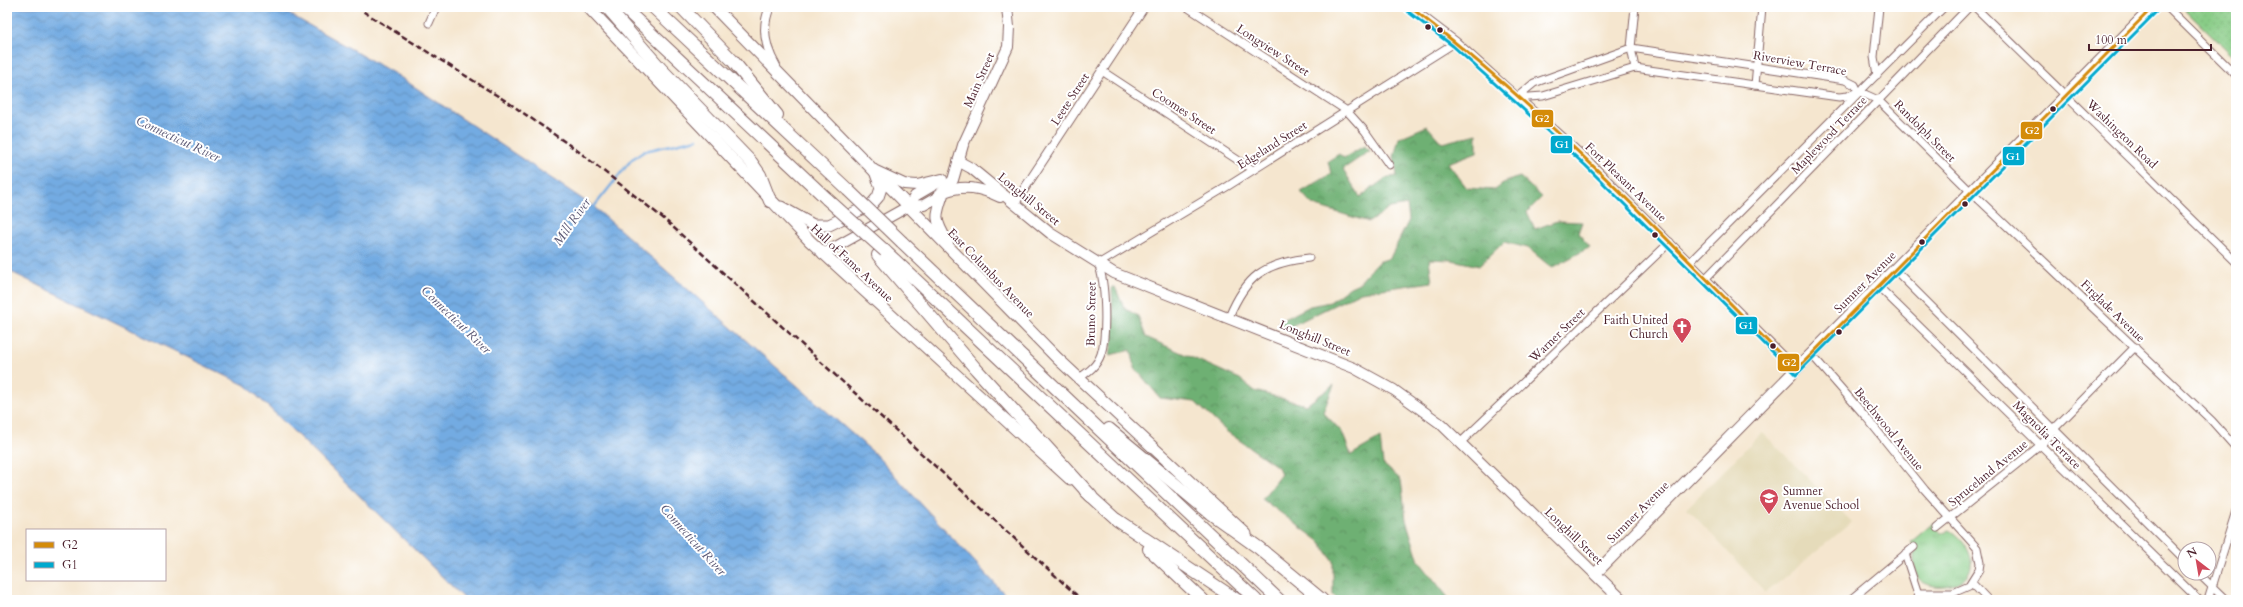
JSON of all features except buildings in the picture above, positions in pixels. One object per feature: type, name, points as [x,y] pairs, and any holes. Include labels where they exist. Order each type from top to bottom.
[{"type":"highway","points":[[607,7],[661,69],[751,162],[760,175],[770,201]]},
{"type":"highway","points":[[623,7],[827,199],[882,253],[1256,600]]},
{"type":"highway","points":[[653,7],[848,190],[1279,600]]},
{"type":"highway","points":[[681,7],[733,62],[802,148]]},
{"type":"highway","points":[[882,253],[976,369],[1091,496]]},
{"type":"highway","points":[[1033,366],[1210,513],[1259,548],[1322,600]]},
{"type":"highway","points":[[1117,520],[1203,600]]},
{"type":"highway","points":[[1117,520],[1238,600]]},
{"type":"highway","points":[[1279,566],[1311,600]]},
{"type":"main road","name":"Hall of Fame Avenue","points":[[588,7],[770,201],[822,254],[1117,520]]},
{"type":"main road","name":"East Columbus Avenue","points":[[714,7],[1078,380],[1230,519],[1259,548]]},
{"type":"main road","name":"Main Street","points":[[822,254],[908,206],[924,205],[944,192],[953,180],[958,161],[1008,47],[1009,27],[1007,7]]},
{"type":"main road","name":"Sumner Avenue","points":[[1595,574],[2153,7]]},
{"type":"main road","name":"Main Street","points":[[908,206],[915,196],[942,179],[958,161]]},
{"type":"main road","name":"Longhill Street","points":[[958,161],[971,168],[1050,233],[1098,264],[1124,277],[1229,317],[1354,368],[1383,383],[1432,418],[1460,443],[1622,600]]},
{"type":"main road","points":[[770,201],[813,225],[833,224],[876,200],[881,186],[874,170]]},
{"type":"main road","points":[[874,170],[904,184],[917,185],[942,179]]},
{"type":"main road","points":[[958,257],[937,224],[937,212],[944,192],[955,187],[985,189],[1015,203]]},
{"type":"street","points":[[429,23],[436,7]]},
{"type":"street","points":[[770,7],[764,35],[770,56],[782,75]]},
{"type":"street","name":"Leete Street","points":[[1015,203],[1144,7]]},
{"type":"street","name":"Longview Street","points":[[1187,7],[1347,111],[1365,132],[1389,165]]},
{"type":"street","name":"Fort Pleasant Avenue","points":[[1410,7],[1456,42],[1516,98],[1588,161],[1796,370]]},
{"type":"street","points":[[1635,7],[1632,48],[1635,68]]},
{"type":"street","points":[[1755,85],[1762,7]]},
{"type":"street","points":[[1877,75],[1874,57],[1880,7]]},
{"type":"street","name":"Maplewood Terrace","points":[[1690,262],[1858,91],[1877,75],[1944,7]]},
{"type":"street","name":"Maplewood Terrace","points":[[1705,279],[1969,7]]},
{"type":"street","name":"Washington Road","points":[[1975,7],[2236,262]]},
{"type":"street","points":[[2167,7],[2236,75]]},
{"type":"street","name":"Edgeland Street","points":[[1098,264],[1253,170],[1456,42]]},
{"type":"street","name":"Riverview Terrace","points":[[1632,48],[1845,80],[1855,85],[1858,91],[1848,96],[1839,97],[1635,68],[1543,96],[1516,98],[1534,83],[1632,48]]},
{"type":"street","name":"Coomes Street","points":[[1102,71],[1253,170]]},
{"type":"street","name":"Randolph Street","points":[[1858,91],[1878,100],[1971,192]]},
{"type":"street","name":"Firglade Avenue","points":[[1971,192],[2212,421],[2236,448]]},
{"type":"street","name":"Warner Street","points":[[1460,443],[1670,242]]},
{"type":"street","points":[[1229,317],[1238,295],[1251,279],[1277,265],[1309,258]]},
{"type":"street","name":"Bruno Street","points":[[1078,380],[1095,365],[1101,354],[1103,342],[1103,279],[1098,264]]},
{"type":"street","name":"Magnolia Terrace","points":[[1895,270],[2002,376],[2053,430],[2177,552]]},
{"type":"street","name":"Magnolia Terrace","points":[[1879,287],[2042,444],[2199,600]]},
{"type":"street","name":"Spruceland Avenue","points":[[1937,528],[2042,444],[2053,430],[2135,347]]},
{"type":"street","name":"Beechwood Avenue","points":[[1812,355],[1950,518],[1970,539],[1978,553],[1979,570],[1972,583]]},
{"type":"street","points":[[2208,600],[2236,511]]},
{"type":"street","points":[[1850,600],[1914,547]]},
{"type":"street","points":[[1905,554],[1920,597],[1961,591],[1972,583],[1988,600]]},
{"type":"street","points":[[2206,581],[2226,600]]},
{"type":"shaded area","name":"Sumner Avenue School","points":[[1762,432],[1852,522],[1766,593],[1687,508]]},
{"type":"green space","points":[[2183,7],[2236,7],[2236,59]]},
{"type":"green space","points":[[1427,126],[1442,143],[1477,134],[1477,152],[1448,163],[1467,188],[1495,190],[1507,181],[1520,177],[1542,197],[1527,212],[1535,229],[1557,221],[1582,222],[1578,233],[1590,247],[1552,268],[1528,248],[1504,242],[1479,266],[1452,260],[1429,259],[1432,282],[1361,292],[1289,327],[1277,323],[1310,306],[1330,302],[1350,287],[1359,283],[1378,262],[1390,258],[1409,220],[1407,205],[1390,208],[1369,222],[1313,205],[1301,192],[1331,174],[1328,161],[1339,154],[1344,158],[1364,146],[1370,151],[1343,169],[1360,197],[1386,178],[1397,176],[1394,157],[1399,138]]},
{"type":"green space","points":[[1112,287],[1115,287],[1124,308],[1138,316],[1146,337],[1240,379],[1255,391],[1306,405],[1334,385],[1323,412],[1342,432],[1351,455],[1380,438],[1383,464],[1401,480],[1406,520],[1419,561],[1450,600],[1338,600],[1333,595],[1333,561],[1319,541],[1262,499],[1281,474],[1278,467],[1226,431],[1195,402],[1160,398],[1135,368],[1131,350],[1110,355],[1113,336]]},
{"type":"green space","points":[[1933,523],[1941,533],[1949,530],[1955,534],[1966,546],[1969,553],[1971,567],[1968,574],[1957,583],[1945,586],[1931,585],[1920,580],[1916,574],[1914,555],[1918,551],[1911,542]]},
{"type":"water","name":"Connecticut River","points":[[7,7],[277,7],[397,75],[594,207],[874,453],[1010,600],[466,600],[247,386],[7,270]]},
{"type":"waterway","name":"Mill River","points":[[593,208],[632,159],[645,151],[697,139]]},
{"type":"railway","points":[[356,7],[509,103],[578,151],[663,218],[1082,600]]},
{"type":"transit line","name":"G2","points":[[1410,7],[1462,48],[1561,136],[1657,228],[1796,370],[2153,7]]},
{"type":"transit line","name":"G1","points":[[1407,11],[1453,46],[1585,165],[1796,375],[2157,11]]},
{"type":"place","name":"Faith United Church","points":[[1682,344]]},
{"type":"place","name":"Sumner Avenue School","points":[[1769,515]]}]
